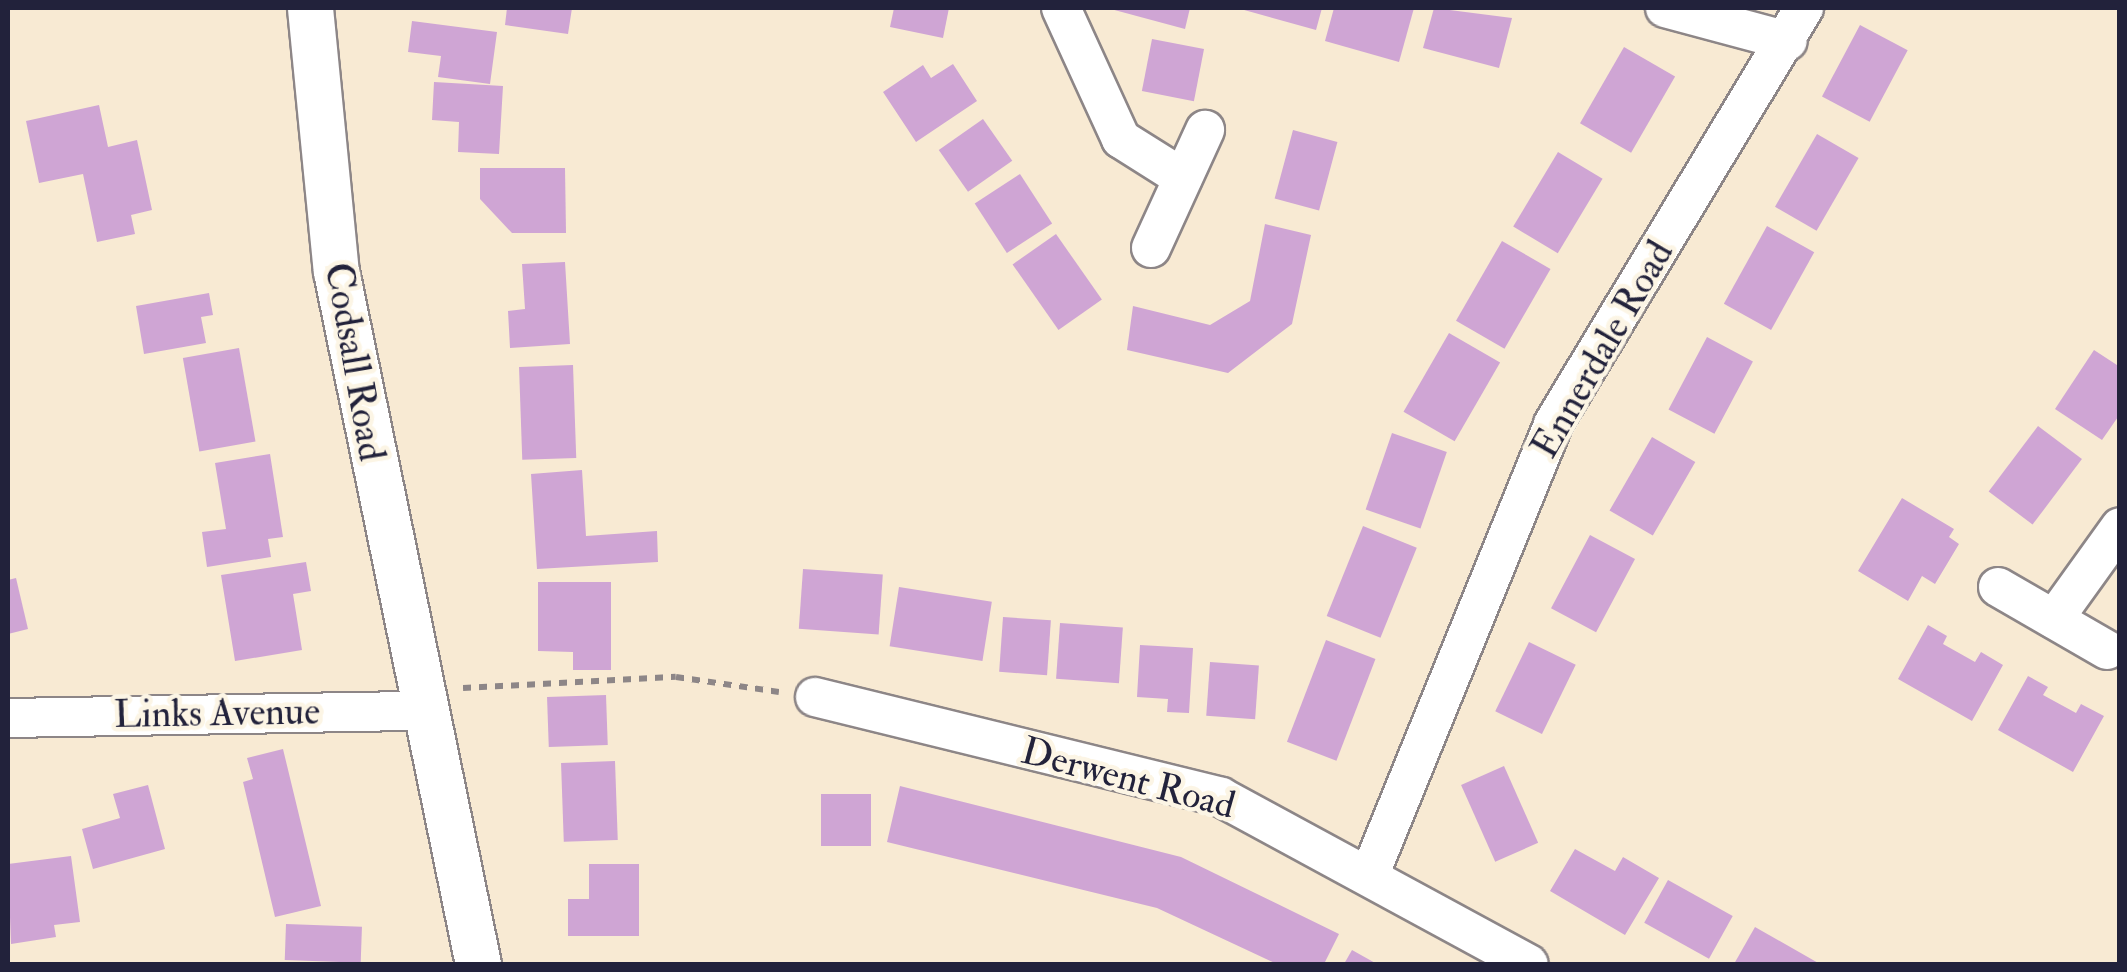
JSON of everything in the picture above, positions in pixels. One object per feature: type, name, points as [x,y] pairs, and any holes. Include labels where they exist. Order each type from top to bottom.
[{"type":"street","name":"Codsall Road","points":[[310,8],[336,271],[478,964]]},
{"type":"street","points":[[1061,8],[1122,139],[1183,178]]},
{"type":"street","points":[[1664,8],[1796,24]]},
{"type":"street","name":"Ennerdale Road","points":[[1369,876],[1553,424],[1796,24]]},
{"type":"street","points":[[1151,248],[1205,130]]},
{"type":"street","points":[[2054,619],[2120,527]]},
{"type":"street","points":[[1998,587],[2107,650]]},
{"type":"street","name":"Derwent Road","points":[[815,698],[1221,797],[1530,964]]},
{"type":"street","name":"Links Avenue","points":[[8,718],[426,711]]},
{"type":"path","points":[[426,711],[450,688],[676,676],[815,698]]},
{"type":"building","points":[[507,8],[572,8],[568,34],[505,25]]},
{"type":"building","points":[[894,8],[949,8],[943,38],[890,27]]},
{"type":"building","points":[[1107,8],[1190,8],[1185,29]]},
{"type":"building","points":[[1237,8],[1322,8],[1316,30]]},
{"type":"building","points":[[1334,8],[1414,8],[1399,62],[1325,41]]},
{"type":"building","points":[[1434,8],[1512,18],[1499,68],[1423,48]]},
{"type":"building","points":[[412,21],[497,32],[490,84],[438,77],[441,56],[408,52]]},
{"type":"building","points":[[1860,25],[1908,50],[1870,122],[1822,97]]},
{"type":"building","points":[[1152,39],[1204,49],[1194,101],[1142,91]]},
{"type":"building","points":[[1624,47],[1675,76],[1631,153],[1580,123]]},
{"type":"building","points":[[953,64],[977,101],[916,142],[883,92],[923,65],[931,78]]},
{"type":"building","points":[[434,82],[503,86],[499,154],[458,152],[459,122],[432,120]]},
{"type":"building","points":[[99,105],[108,147],[137,140],[152,210],[131,215],[135,234],[97,242],[83,174],[39,183],[26,121]]},
{"type":"building","points":[[983,119],[1012,161],[968,192],[939,150]]},
{"type":"building","points":[[1293,130],[1337,142],[1319,210],[1275,199]]},
{"type":"building","points":[[1817,134],[1859,158],[1817,231],[1775,207]]},
{"type":"building","points":[[1558,152],[1603,179],[1558,253],[1513,227]]},
{"type":"building","points":[[480,168],[565,168],[566,233],[512,233],[480,199]]},
{"type":"building","points":[[1020,174],[1052,223],[1007,253],[975,203]]},
{"type":"building","points":[[1265,224],[1311,235],[1292,324],[1228,373],[1127,350],[1133,306],[1210,325],[1250,301]]},
{"type":"building","points":[[1767,226],[1814,252],[1771,330],[1724,304]]},
{"type":"building","points":[[1056,234],[1102,300],[1058,330],[1013,264]]},
{"type":"building","points":[[1502,241],[1550,269],[1504,349],[1456,321]]},
{"type":"building","points":[[565,262],[570,344],[510,348],[508,311],[525,309],[522,264]]},
{"type":"building","points":[[209,293],[213,315],[201,317],[206,343],[144,354],[136,306]]},
{"type":"building","points":[[1449,333],[1500,362],[1455,441],[1404,412]]},
{"type":"building","points":[[1707,337],[1753,361],[1714,434],[1669,409]]},
{"type":"building","points":[[239,348],[255,442],[199,451],[183,358]]},
{"type":"building","points":[[2094,350],[2120,367],[2120,414],[2102,440],[2055,409]]},
{"type":"building","points":[[573,365],[576,458],[522,460],[519,367]]},
{"type":"building","points":[[2038,426],[2082,459],[2033,525],[1989,491]]},
{"type":"building","points":[[1392,433],[1447,452],[1420,528],[1366,510]]},
{"type":"building","points":[[1652,437],[1695,462],[1653,536],[1610,511]]},
{"type":"building","points":[[270,454],[283,537],[268,539],[271,557],[207,567],[202,532],[226,529],[215,463]]},
{"type":"building","points":[[582,470],[586,536],[657,531],[658,562],[537,569],[531,474]]},
{"type":"building","points":[[1902,498],[1954,529],[1949,537],[1959,544],[1935,584],[1922,576],[1908,601],[1858,571]]},
{"type":"building","points":[[1363,526],[1417,548],[1380,638],[1327,616]]},
{"type":"building","points":[[1590,535],[1635,559],[1596,632],[1551,608]]},
{"type":"building","points":[[306,562],[311,591],[293,594],[302,650],[235,661],[221,575]]},
{"type":"building","points":[[803,569],[883,575],[879,634],[799,629]]},
{"type":"building","points":[[16,578],[28,629],[8,634],[8,580]]},
{"type":"building","points":[[538,582],[611,582],[611,670],[573,670],[573,652],[538,651]]},
{"type":"building","points":[[899,587],[992,602],[982,661],[890,646]]},
{"type":"building","points":[[1003,617],[1051,620],[1047,675],[999,672]]},
{"type":"building","points":[[1060,623],[1123,627],[1119,683],[1056,679]]},
{"type":"building","points":[[1928,625],[1947,636],[1943,644],[1975,662],[1981,652],[2003,665],[1972,721],[1898,679]]},
{"type":"building","points":[[1326,640],[1375,659],[1336,761],[1287,742]]},
{"type":"building","points":[[1529,642],[1576,665],[1542,734],[1495,711]]},
{"type":"building","points":[[1140,645],[1193,648],[1189,713],[1167,712],[1168,699],[1137,697]]},
{"type":"building","points":[[1210,662],[1259,665],[1255,719],[1206,716]]},
{"type":"building","points":[[2028,676],[2048,687],[2043,695],[2076,713],[2081,704],[2104,716],[2073,772],[1998,730]]},
{"type":"building","points":[[606,695],[608,745],[549,747],[547,697]]},
{"type":"building","points":[[283,749],[321,906],[275,917],[243,782],[253,779],[247,758]]},
{"type":"building","points":[[615,761],[618,840],[564,842],[561,763]]},
{"type":"building","points":[[1504,766],[1538,843],[1495,862],[1461,785]]},
{"type":"building","points":[[148,785],[165,849],[93,869],[82,829],[120,818],[113,794]]},
{"type":"building","points":[[900,786],[1181,857],[1339,934],[1324,964],[1277,964],[1157,908],[887,842]]},
{"type":"building","points":[[821,794],[871,794],[871,846],[821,846]]},
{"type":"building","points":[[1575,849],[1615,871],[1623,857],[1659,878],[1625,935],[1550,891]]},
{"type":"building","points":[[71,856],[80,922],[54,925],[56,937],[11,944],[8,864]]},
{"type":"building","points":[[589,864],[639,864],[639,936],[568,936],[568,899],[589,899]]},
{"type":"building","points":[[1668,880],[1733,916],[1709,959],[1644,923]]},
{"type":"building","points":[[286,924],[362,927],[361,963],[285,960]]},
{"type":"building","points":[[1755,927],[1820,964],[1734,964]]},
{"type":"building","points":[[1352,950],[1377,964],[1344,964]]}]
